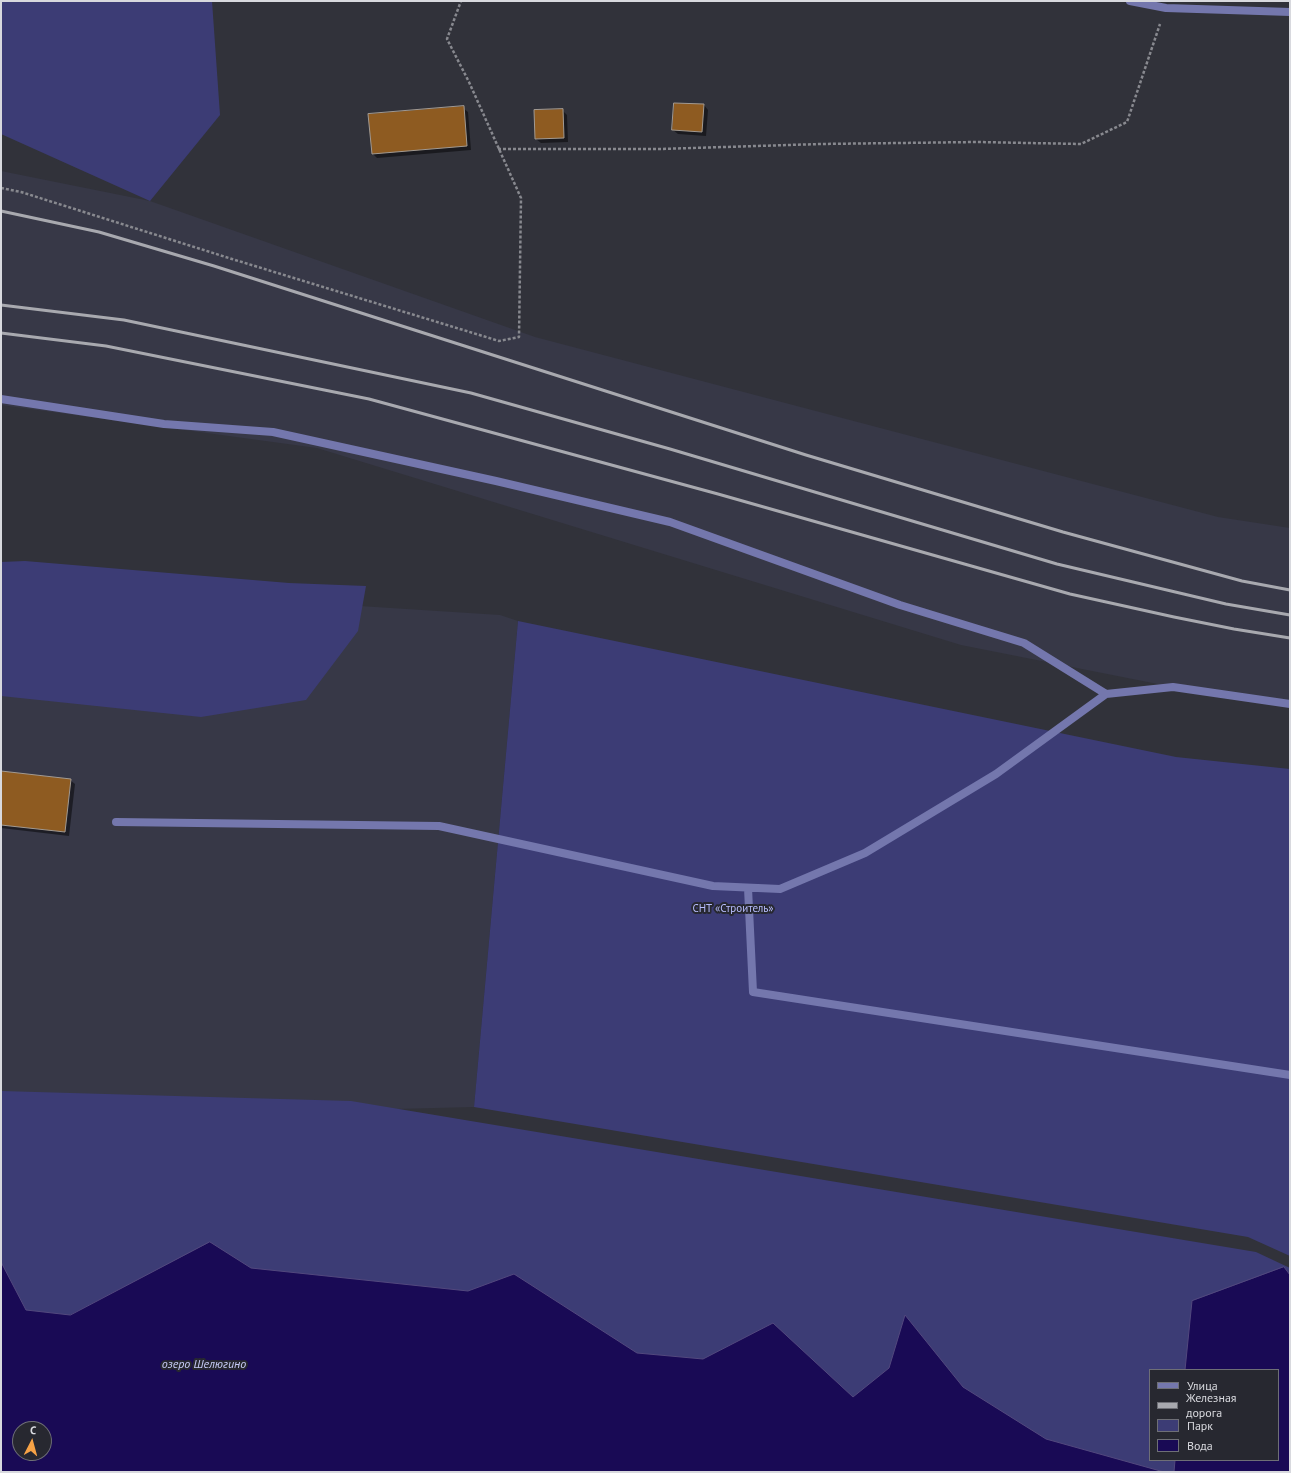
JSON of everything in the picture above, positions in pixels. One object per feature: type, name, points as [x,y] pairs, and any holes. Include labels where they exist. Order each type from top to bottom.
[{"type":"street","points":[[1130,1],[1166,8],[1290,12]]},
{"type":"street","points":[[1,399],[164,424],[273,432],[496,481],[670,522],[900,605],[1024,643],[1106,694]]},
{"type":"street","points":[[116,822],[439,826],[713,886],[780,889],[865,853],[996,774],[1106,694],[1174,687],[1290,704]]},
{"type":"street","points":[[748,888],[753,992],[1290,1075]]},
{"type":"path","points":[[1,188],[29,194],[232,259],[499,341],[519,337],[520,198],[469,82],[446,39],[461,1]]},
{"type":"path","points":[[498,149],[660,150],[828,144],[977,142],[1081,144],[1127,122],[1166,8]]},
{"type":"shaded area","points":[[1,171],[150,201],[535,337],[1218,517],[1290,528],[1290,704],[1173,687],[961,645],[317,448],[1,405]]},
{"type":"shaded area","points":[[1,583],[500,615],[518,621],[474,1107],[1,1119]]},
{"type":"green space","points":[[1,1],[212,1],[220,115],[150,201],[1,134]]},
{"type":"green space","points":[[25,561],[289,583],[366,586],[358,631],[306,700],[201,717],[1,696],[1,562]]},
{"type":"green space","name":"СНТ «Строитель»","points":[[518,621],[1176,757],[1290,769],[1290,1256],[1248,1237],[474,1107]]},
{"type":"green space","points":[[1,1091],[351,1101],[1256,1252],[1290,1268],[1290,1472],[1,1472]]},
{"type":"water","name":"озеро Шелюгино","points":[[210,1242],[251,1268],[468,1291],[514,1274],[637,1353],[703,1359],[773,1323],[853,1397],[889,1368],[905,1315],[963,1387],[1046,1439],[1164,1472],[1,1472],[1,1262],[26,1310],[70,1315]]},
{"type":"water","points":[[1284,1267],[1290,1275],[1290,1472],[1174,1472],[1175,1461],[1279,1461],[1279,1369],[1185,1369],[1192,1301]]},
{"type":"building","points":[[674,103],[704,104],[702,132],[672,130]]},
{"type":"building","points":[[464,106],[467,146],[372,154],[368,114]]},
{"type":"building","points":[[563,109],[564,138],[535,139],[534,110]]},
{"type":"building","points":[[1,771],[71,779],[65,832],[1,825]]},
{"type":"railway","points":[[1,211],[99,232],[214,266],[806,455],[1063,532],[1242,581],[1290,590]]},
{"type":"railway","points":[[1,305],[124,320],[471,393],[670,449],[1057,564],[1226,604],[1290,615]]},
{"type":"railway","points":[[1,333],[106,346],[369,399],[718,494],[1070,594],[1174,617],[1290,638]]}]
